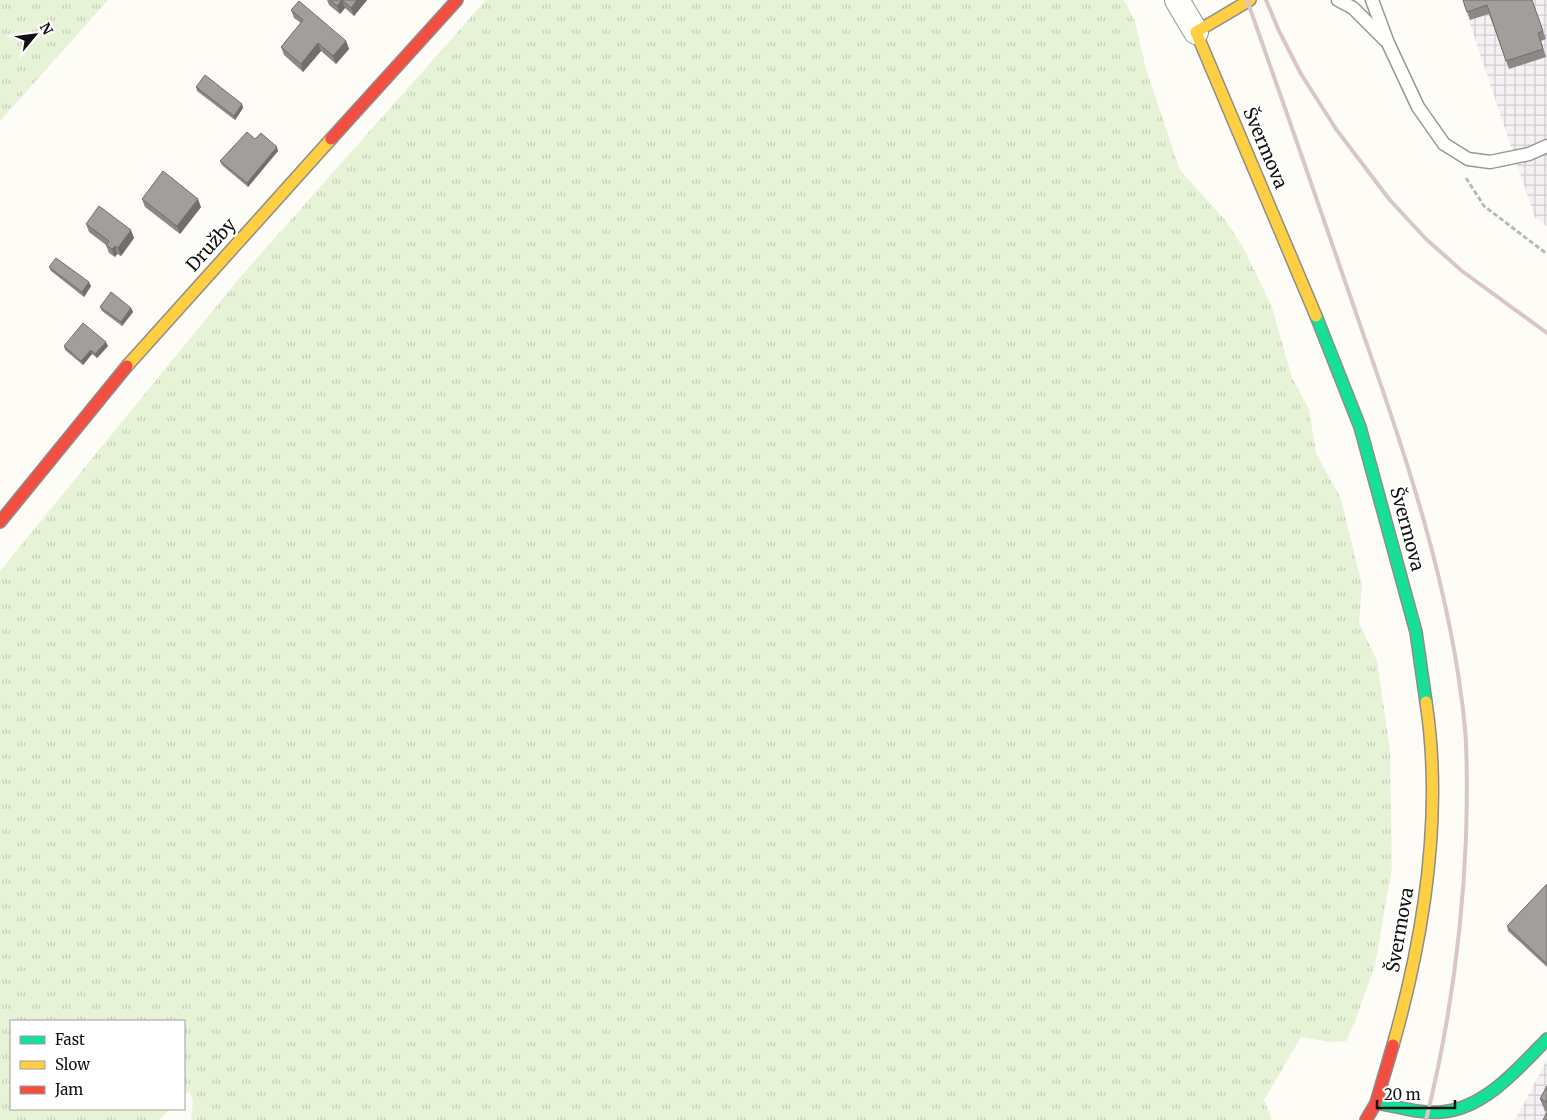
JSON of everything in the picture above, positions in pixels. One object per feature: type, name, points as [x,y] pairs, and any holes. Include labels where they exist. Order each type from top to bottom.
[{"type":"street","name":"Družby","points":[[0,522],[142,347],[457,0]]},
{"type":"street","points":[[1178,0],[1196,32],[1250,0]]},
{"type":"street","name":"Švermova","points":[[1196,32],[1322,329],[1360,427],[1416,632],[1431,732],[1433,810],[1427,875],[1415,952],[1400,1019],[1376,1103],[1366,1120]]},
{"type":"street","points":[[1376,1103],[1442,1112],[1462,1109],[1499,1086],[1547,1040]]},
{"type":"lane","points":[[1338,0],[1353,8],[1388,43]]},
{"type":"lane","points":[[1372,0],[1388,43],[1418,107],[1444,144],[1468,159],[1490,162],[1529,154],[1547,146]]},
{"type":"path","points":[[1444,144],[1484,206],[1547,254]]},
{"type":"shaded area","points":[[1462,0],[1547,0],[1547,226],[1535,218]]},
{"type":"shaded area","points":[[1547,1060],[1547,1120],[1515,1120]]},
{"type":"green space","points":[[0,0],[108,0],[0,121]]},
{"type":"green space","points":[[486,0],[1124,0],[1135,21],[1145,66],[1180,170],[1225,220],[1243,247],[1272,307],[1292,378],[1309,409],[1316,453],[1341,499],[1362,585],[1359,623],[1377,661],[1390,750],[1392,867],[1375,966],[1346,1041],[1330,1042],[1301,1037],[1264,1100],[1272,1120],[191,1120],[193,1101],[189,1091],[185,1094],[185,1020],[10,1020],[10,1110],[169,1110],[159,1120],[0,1120],[0,571],[242,275]]},
{"type":"building","points":[[330,0],[342,0],[337,6]]},
{"type":"building","points":[[342,0],[357,0],[351,8]]},
{"type":"building","points":[[1463,0],[1532,0],[1543,31],[1538,33],[1543,49],[1506,61],[1487,5],[1467,12]]},
{"type":"building","points":[[299,1],[346,41],[333,56],[318,43],[301,64],[281,47],[303,20],[291,10]]},
{"type":"building","points":[[205,75],[242,104],[234,116],[196,87]]},
{"type":"building","points":[[247,132],[255,139],[261,133],[277,147],[247,183],[220,161]]},
{"type":"building","points":[[163,171],[198,199],[177,226],[142,199]]},
{"type":"building","points":[[99,206],[131,230],[118,248],[115,246],[112,249],[106,245],[109,241],[86,224]]},
{"type":"building","points":[[56,258],[89,282],[82,292],[49,267]]},
{"type":"building","points":[[111,292],[131,308],[121,322],[100,307]]},
{"type":"building","points":[[83,323],[106,342],[95,354],[91,350],[81,361],[64,346]]},
{"type":"building","points":[[1547,884],[1547,964],[1507,926]]},
{"type":"building","points":[[1547,1086],[1547,1102],[1540,1099]]},
{"type":"building","points":[[1547,1112],[1547,1120],[1543,1120]]},
{"type":"railway","points":[[1247,0],[1374,364],[1423,517],[1449,621],[1458,674],[1467,755],[1464,874],[1458,945],[1448,1016],[1426,1120]]},
{"type":"railway","points":[[1266,0],[1279,31],[1301,74],[1336,129],[1389,199],[1426,239],[1462,271],[1547,333]]},
{"type":"traffic: fast","points":[[1316,316],[1360,427],[1416,632],[1426,702]]},
{"type":"traffic: fast","points":[[1376,1103],[1425,1112],[1457,1109],[1472,1103],[1500,1085],[1547,1039]]},
{"type":"traffic: slow","points":[[1250,0],[1196,32],[1316,316]]},
{"type":"traffic: slow","points":[[127,366],[331,139]]},
{"type":"traffic: slow","points":[[1393,1045],[1414,961],[1428,875],[1432,788],[1431,744],[1426,702]]},
{"type":"traffic: jam","points":[[331,139],[457,0]]},
{"type":"traffic: jam","points":[[0,522],[127,366]]},
{"type":"traffic: jam","points":[[1366,1120],[1376,1103],[1393,1045]]}]
